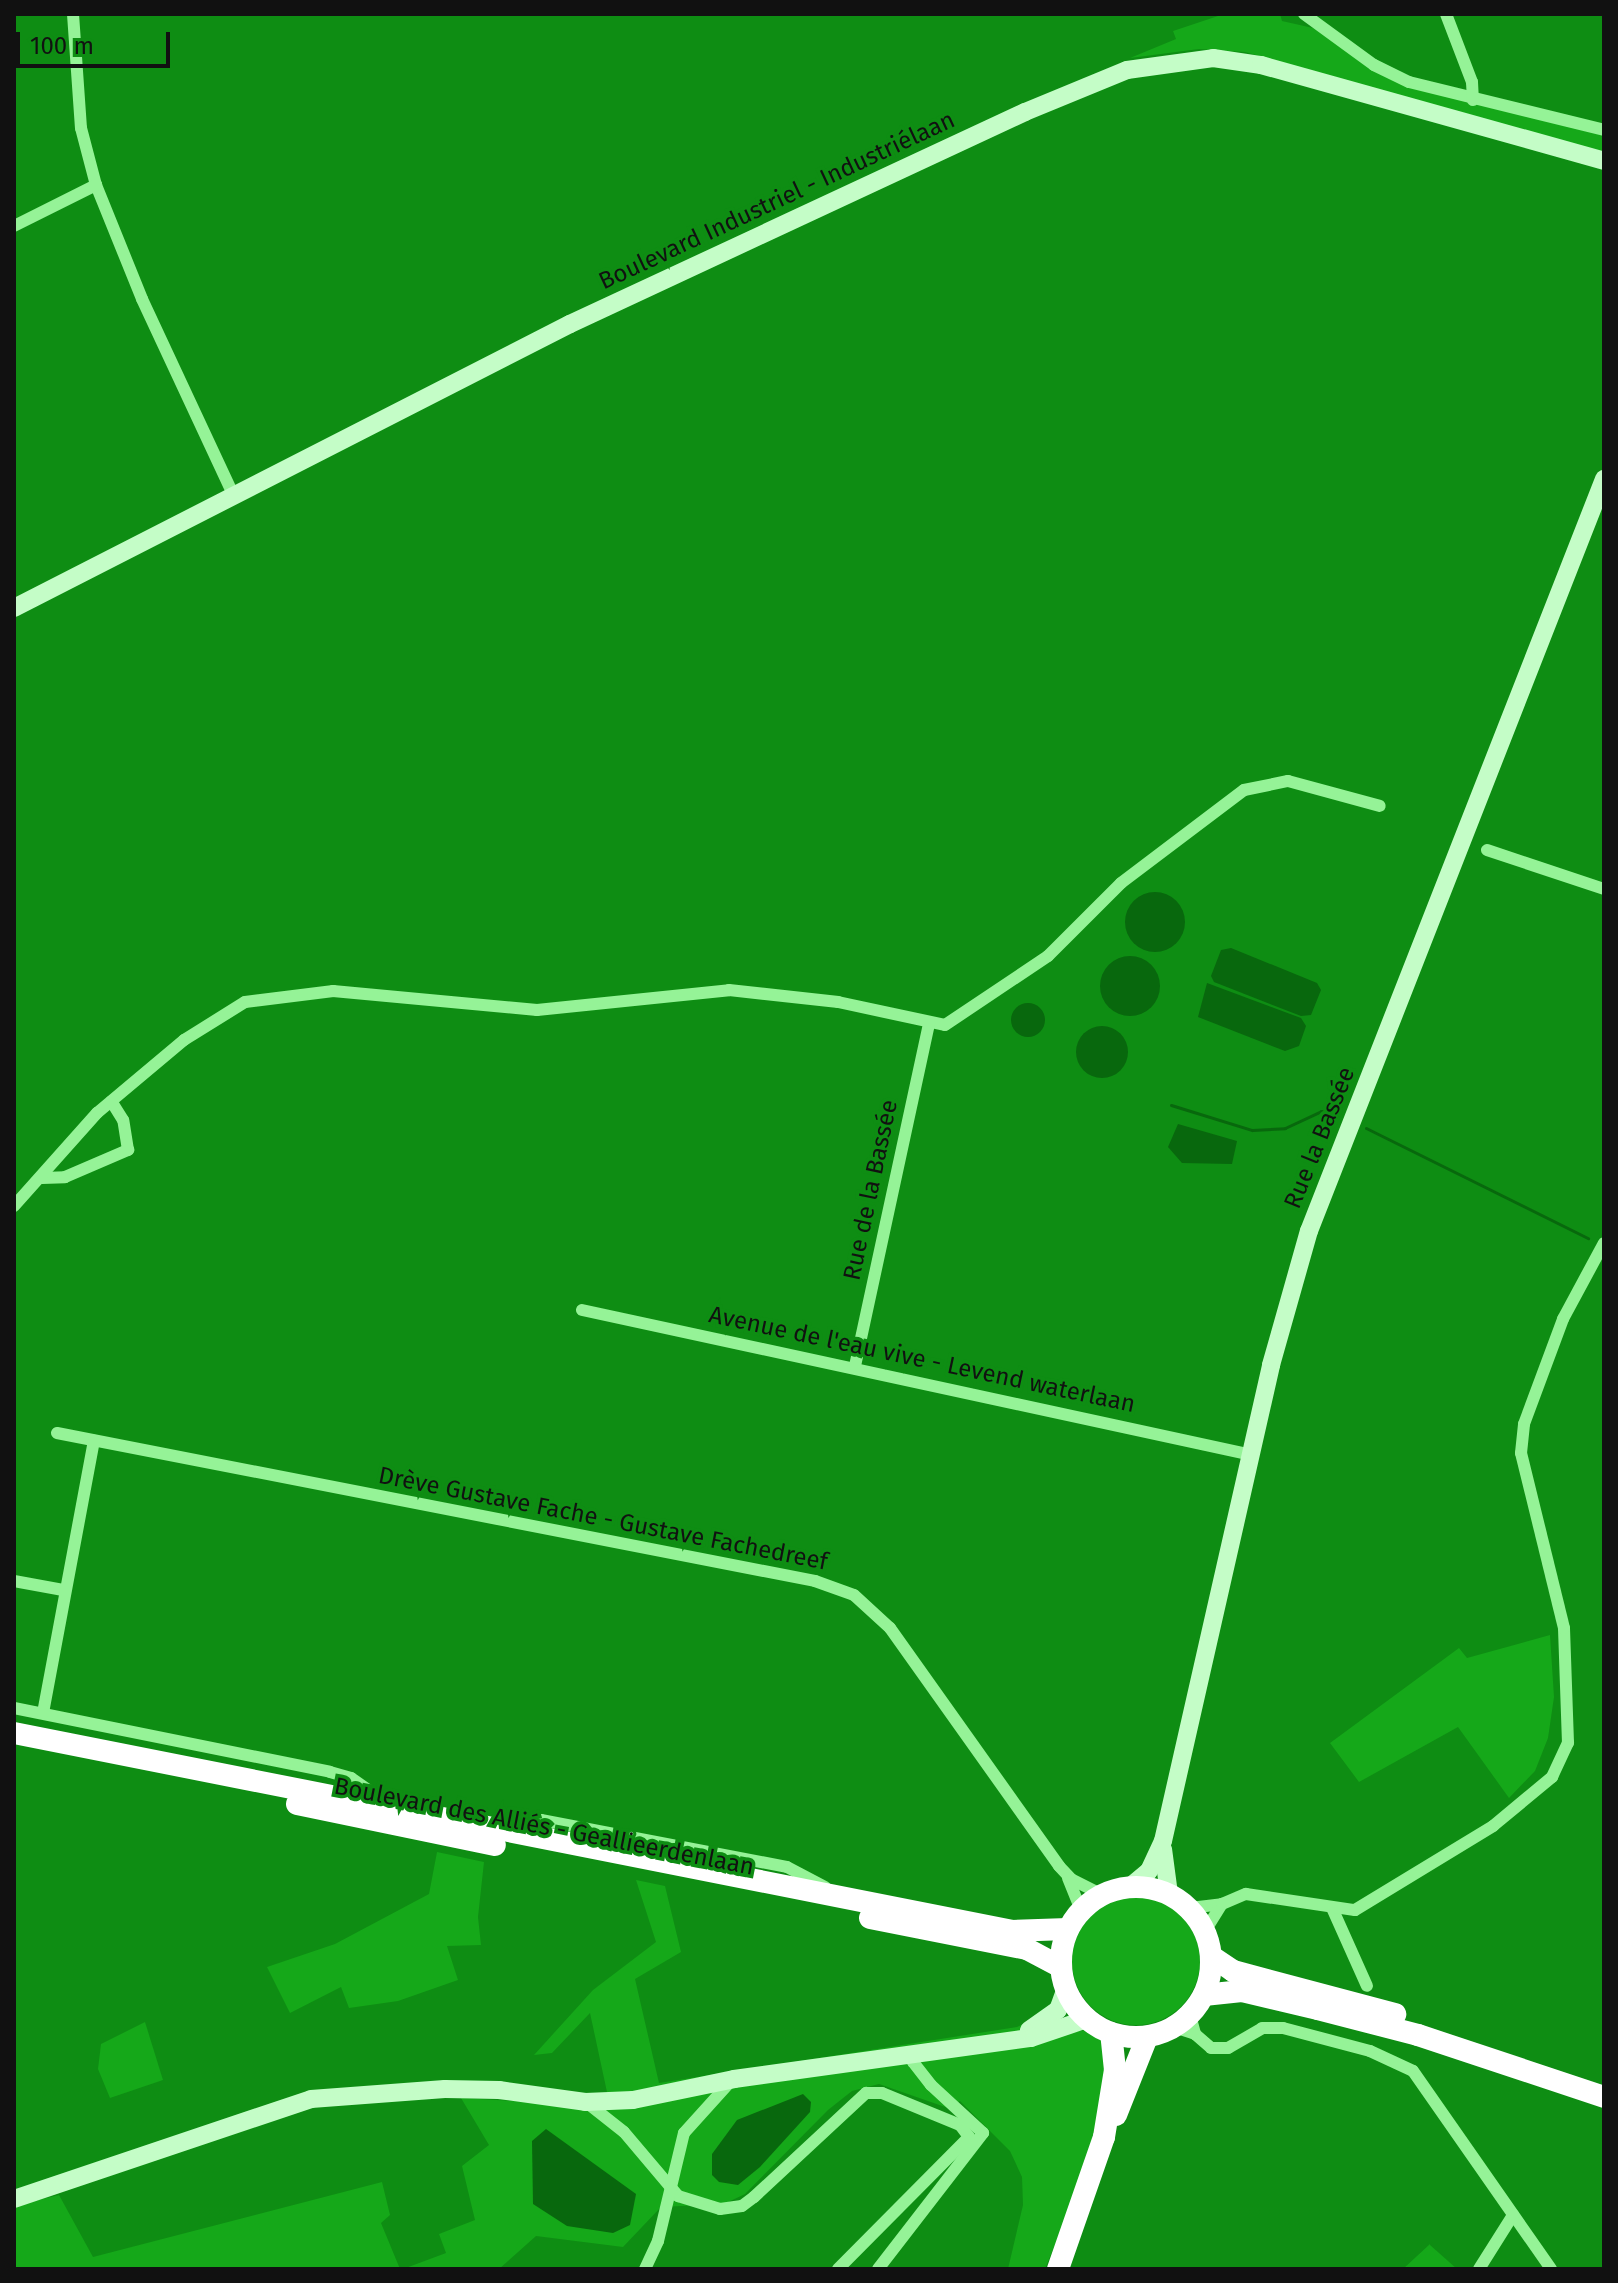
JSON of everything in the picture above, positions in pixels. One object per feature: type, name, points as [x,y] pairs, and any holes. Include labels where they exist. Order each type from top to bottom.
[{"type":"highway","name":"Boulevard des Alliés - Geallieerdenlaan","points":[[14,1733],[1024,1933],[1075,1920]]},
{"type":"highway","name":"Boulevard des Alliés - Geallieerdenlaan","points":[[14,1747],[1011,1946],[1063,1977]]},
{"type":"highway","points":[[1131,1886],[1208,1907],[1205,1931],[1211,1956],[1204,1995],[1186,2025],[1147,2037],[1111,2033],[1087,2019],[1063,1977],[1075,1920],[1101,1894],[1131,1886]]},
{"type":"highway","points":[[1211,1956],[1233,1971],[1431,2023],[1604,2082]]},
{"type":"highway","points":[[1204,1995],[1242,1991],[1318,2009],[1418,2035],[1604,2097]]},
{"type":"highway","points":[[1104,2137],[1115,2070],[1111,2033]]},
{"type":"highway","points":[[1058,2269],[1104,2137],[1147,2037]]},
{"type":"main road","name":"Boulevard Industriel - Industriélaan","points":[[14,608],[570,324],[1025,112],[1127,70],[1213,58],[1261,65],[1604,161]]},
{"type":"main road","name":"Rue la Bassée","points":[[1131,1886],[1149,1871],[1163,1841],[1252,1455],[1309,1231],[1604,479]]},
{"type":"main road","name":"Rue la Bassée","points":[[1163,1841],[1169,1894]]},
{"type":"main road","points":[[1008,2039],[1049,2018],[1063,1977]]},
{"type":"main road","points":[[14,2199],[311,2099],[445,2089],[585,2102],[633,2100],[734,2079],[1031,2038],[1087,2019]]},
{"type":"street","points":[[73,14],[81,128],[96,185],[142,299],[233,494]]},
{"type":"street","points":[[1304,14],[1387,73],[1473,100],[1604,130]]},
{"type":"street","points":[[1446,14],[1472,82],[1473,100]]},
{"type":"street","points":[[14,226],[96,185]]},
{"type":"street","points":[[14,1206],[111,1101],[226,1011],[245,1002],[306,992],[389,993],[537,1010],[729,990],[838,1002],[929,1023],[952,1024],[1048,956],[1121,883],[1244,790],[1288,781],[1380,806]]},
{"type":"street","points":[[1487,850],[1604,889]]},
{"type":"street","name":"Rue de la Bassée","points":[[855,1366],[929,1023]]},
{"type":"street","points":[[42,1178],[65,1177],[128,1150],[122,1115],[111,1101]]},
{"type":"street","points":[[1208,1907],[1255,1894],[1333,1910],[1355,1910],[1514,1811],[1552,1777],[1565,1751],[1569,1724],[1564,1628],[1521,1453],[1524,1424],[1563,1319],[1604,1243]]},
{"type":"street","name":"Avenue de l'eau vive - Levend waterlaan","points":[[582,1310],[855,1366],[1252,1455]]},
{"type":"street","name":"Drève Gustave Fache - Gustave Fachedreef","points":[[57,1433],[815,1581],[854,1595],[890,1628],[1064,1872],[1075,1920]]},
{"type":"street","points":[[43,1713],[63,1590],[94,1441]]},
{"type":"street","points":[[14,1581],[63,1590]]},
{"type":"street","points":[[14,1708],[330,1772],[351,1778],[389,1806]]},
{"type":"street","name":"Drève Gustave Fache - Gustave Fachedreef","points":[[1064,1872],[1101,1894]]},
{"type":"street","points":[[1333,1910],[1367,1986]]},
{"type":"street","points":[[1186,2025],[1218,2049],[1262,2028],[1283,2028],[1370,2051],[1413,2071],[1551,2269]]},
{"type":"street","points":[[838,2269],[973,2139],[983,2133],[913,2062],[913,2054]]},
{"type":"street","points":[[645,2269],[658,2241],[684,2133],[734,2079]]},
{"type":"street","points":[[585,2102],[624,2132],[669,2187],[702,2206],[742,2206],[866,2093],[882,2093],[940,2114],[973,2139]]},
{"type":"street","points":[[878,2269],[973,2139]]},
{"type":"street","points":[[1479,2269],[1513,2215]]},
{"type":"shaded area","points":[[1224,14],[1280,14],[1282,21],[1313,28],[1406,85],[1604,135],[1604,153],[1245,52],[1199,49],[1130,58],[1176,39],[1173,31]]},
{"type":"shaded area","points":[[1155,892],[1166,894],[1176,901],[1183,911],[1183,933],[1176,943],[1166,950],[1155,952],[1144,950],[1134,943],[1127,933],[1125,922],[1127,911],[1134,901],[1144,894]]},
{"type":"shaded area","points":[[1231,948],[1317,983],[1321,990],[1311,1015],[1301,1016],[1214,982],[1211,976],[1221,950]]},
{"type":"shaded area","points":[[1130,956],[1141,958],[1151,965],[1158,975],[1158,997],[1151,1007],[1141,1014],[1130,1016],[1119,1014],[1109,1007],[1102,997],[1100,986],[1102,975],[1109,965],[1119,958]]},
{"type":"shaded area","points":[[1207,983],[1301,1018],[1306,1026],[1299,1046],[1285,1051],[1198,1017]]},
{"type":"shaded area","points":[[1028,1003],[1040,1008],[1045,1020],[1040,1032],[1028,1037],[1016,1032],[1011,1020],[1016,1008]]},
{"type":"shaded area","points":[[1102,1026],[1120,1034],[1128,1052],[1120,1070],[1102,1078],[1084,1070],[1076,1052],[1084,1034]]},
{"type":"shaded area","points":[[1178,1124],[1237,1141],[1232,1164],[1182,1163],[1168,1147]]},
{"type":"shaded area","points":[[1550,1635],[1554,1697],[1548,1738],[1535,1771],[1509,1798],[1458,1727],[1359,1782],[1330,1743],[1459,1648],[1467,1658]]},
{"type":"shaded area","points":[[437,1852],[484,1862],[478,1917],[481,1945],[447,1946],[458,1980],[398,2001],[349,2008],[341,1987],[290,2013],[267,1967],[335,1944],[429,1894]]},
{"type":"shaded area","points":[[636,1880],[665,1886],[681,1952],[635,1979],[659,2083],[1017,2027],[1036,2018],[1065,2033],[1086,2030],[1102,2041],[1107,2075],[1084,2173],[1045,2269],[1008,2269],[1023,2205],[1022,2177],[1010,2151],[960,2101],[948,2108],[879,2084],[852,2091],[828,2110],[745,2194],[724,2204],[661,2207],[623,2247],[536,2236],[499,2269],[403,2269],[446,2253],[439,2234],[475,2220],[462,2166],[489,2145],[461,2098],[610,2106],[590,2013],[552,2053],[534,2055],[593,1990],[656,1942]]},
{"type":"shaded area","points":[[1136,1897],[1160,1902],[1181,1916],[1195,1937],[1200,1961],[1195,1985],[1181,2006],[1160,2020],[1136,2025],[1112,2020],[1091,2006],[1077,1985],[1072,1961],[1077,1937],[1091,1916],[1112,1902]]},
{"type":"shaded area","points":[[145,2022],[163,2080],[110,2098],[98,2069],[101,2044]]},
{"type":"shaded area","points":[[803,2094],[811,2102],[810,2112],[760,2167],[738,2185],[719,2182],[712,2175],[712,2154],[737,2120]]},
{"type":"shaded area","points":[[546,2129],[636,2194],[630,2225],[613,2233],[567,2226],[533,2204],[532,2141]]},
{"type":"shaded area","points":[[382,2182],[390,2215],[381,2223],[400,2269],[14,2269],[14,2206],[59,2195],[93,2257]]},
{"type":"shaded area","points":[[1430,2244],[1457,2269],[1403,2269]]},
{"type":"waterway","points":[[1171,1105],[1252,1130],[1285,1128],[1321,1111],[1331,1112]]},
{"type":"waterway","points":[[1366,1128],[1588,1238]]}]
